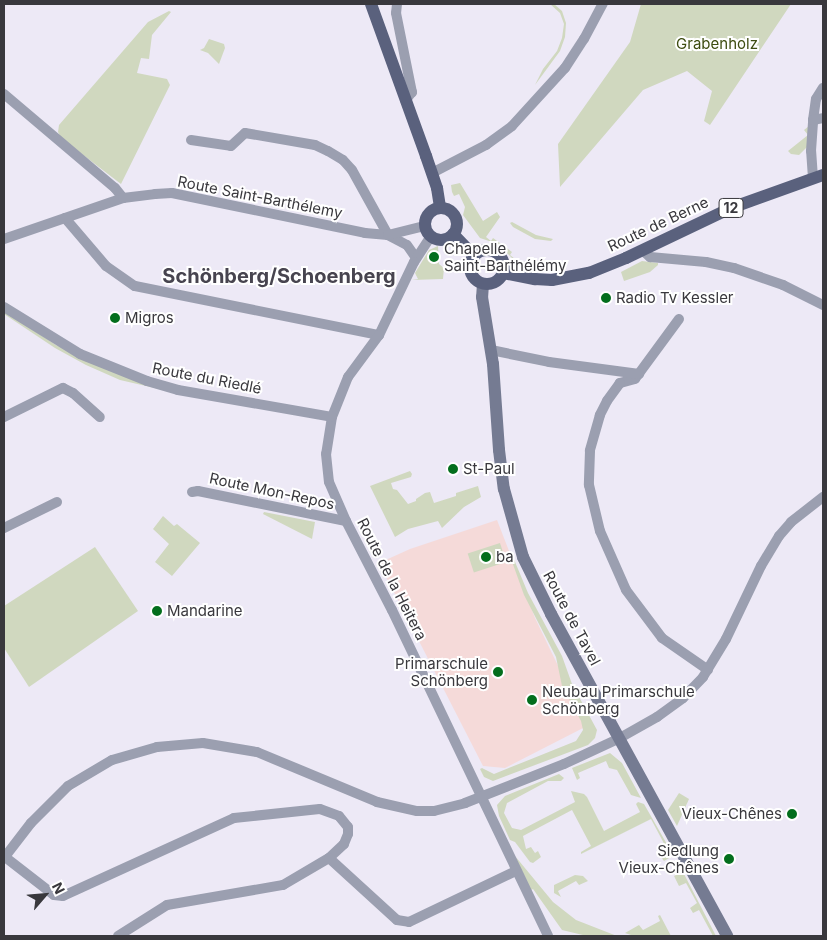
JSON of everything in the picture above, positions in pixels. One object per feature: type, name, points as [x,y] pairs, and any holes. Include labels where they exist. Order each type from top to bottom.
[{"type":"main road","points":[[371,4],[432,173],[440,208]]},
{"type":"main road","name":"Route de Berne","points":[[503,273],[535,279],[572,278],[604,268],[731,208],[818,176]]},
{"type":"main road","points":[[440,208],[445,208],[454,214],[457,224],[453,234],[443,240],[428,231],[429,214],[440,208]]},
{"type":"main road","points":[[453,234],[474,256]]},
{"type":"main road","points":[[482,250],[493,251],[503,262],[503,273],[495,282],[483,284],[474,279],[470,270],[474,256],[482,250]]},
{"type":"main road","name":"Route de Tavel","points":[[483,284],[482,297],[491,350],[499,452],[508,506],[515,534],[533,580],[727,936]]},
{"type":"street","points":[[398,4],[396,14],[412,92],[406,101]]},
{"type":"street","points":[[432,173],[486,145],[512,126],[570,61],[603,4]]},
{"type":"street","points":[[818,176],[811,151],[816,99],[823,88]]},
{"type":"street","points":[[4,94],[115,188],[123,198]]},
{"type":"street","points":[[813,120],[823,118]]},
{"type":"street","points":[[191,140],[231,146],[246,133],[315,145],[328,151],[343,160],[352,170],[388,235],[407,245],[416,258]]},
{"type":"street","name":"Route Saint-Barthélemy","points":[[4,239],[123,198],[172,193],[365,233],[388,235],[428,231]]},
{"type":"street","points":[[65,218],[106,266],[135,286],[178,297],[379,334]]},
{"type":"street","name":"Route de la Heitera","points":[[428,231],[379,334],[348,377],[332,417],[326,454],[329,482],[346,521],[548,936]]},
{"type":"street","points":[[642,250],[650,257],[706,262],[734,268],[784,285],[823,305]]},
{"type":"street","name":"Route du Riedlé","points":[[4,307],[80,354],[147,381],[178,390],[332,417]]},
{"type":"street","points":[[679,318],[635,379],[620,383],[600,415],[589,456],[590,497],[610,556],[633,601],[662,638],[708,670]]},
{"type":"street","points":[[491,350],[550,362],[639,374]]},
{"type":"street","points":[[4,417],[63,388],[73,393],[100,417]]},
{"type":"street","name":"Route Mon-Repos","points":[[192,492],[198,491],[346,521]]},
{"type":"street","points":[[118,936],[167,905],[284,885],[329,858],[344,844],[348,834],[348,827],[339,816],[320,809],[234,818],[62,896],[54,895],[4,857],[50,802],[84,775],[125,755],[176,743],[230,746],[257,752],[349,792],[398,808],[434,811],[482,797],[618,739],[670,709],[708,670],[761,566],[779,536],[791,522],[823,497]]},
{"type":"street","points":[[4,528],[57,502]]},
{"type":"street","points":[[329,858],[397,920],[409,922],[516,872]]},
{"type":"shaded area","name":"Primarschule Schönberg","points":[[497,520],[535,618],[587,726],[505,768],[483,766],[379,563],[410,549]]},
{"type":"green space","points":[[550,4],[554,4],[562,11],[566,23],[565,37],[560,51],[535,85],[543,69],[557,51],[562,38],[564,24],[560,13]]},
{"type":"green space","name":"Grabenholz","points":[[641,4],[791,4],[710,125],[704,121],[712,91],[687,71],[643,90],[560,187],[558,144],[630,42]]},
{"type":"green space","points":[[169,11],[171,12],[152,35],[149,59],[141,58],[137,73],[167,79],[170,85],[121,184],[61,138],[58,132],[59,125],[148,22]]},
{"type":"green space","points":[[209,39],[224,44],[225,48],[219,64],[208,53],[200,50],[204,48]]},
{"type":"green space","points":[[809,126],[808,146],[799,155],[791,154],[788,151],[808,135],[804,130]]},
{"type":"green space","points":[[460,183],[483,221],[497,212],[500,217],[486,237],[491,241],[493,238],[512,252],[510,255],[515,259],[543,267],[562,267],[563,270],[547,271],[519,265],[498,244],[480,238],[463,215],[465,207],[459,194],[454,196],[452,192],[451,185]]},
{"type":"green space","points":[[512,222],[536,235],[553,239],[551,241],[535,239],[513,227],[510,223]]},
{"type":"green space","points":[[438,246],[439,264],[444,268],[443,279],[412,280],[418,279],[415,273],[429,250]]},
{"type":"green space","points":[[642,261],[658,263],[658,265],[650,272],[624,281],[621,272]]},
{"type":"green space","points":[[4,311],[56,345],[172,392],[120,380],[86,365],[55,348],[4,314]]},
{"type":"green space","points":[[410,471],[411,477],[391,483],[393,489],[397,490],[408,504],[416,501],[425,493],[430,492],[434,503],[478,486],[481,497],[464,507],[442,528],[438,521],[408,529],[395,537],[370,486]]},
{"type":"green space","points":[[264,512],[315,522],[312,539],[263,514]]},
{"type":"green space","points":[[163,516],[174,526],[177,524],[200,543],[172,576],[155,562],[169,544],[153,529]]},
{"type":"green space","name":"ba","points":[[500,543],[506,562],[474,573],[468,554]]},
{"type":"green space","points":[[95,547],[138,611],[29,687],[4,648],[4,606]]},
{"type":"green space","points":[[510,556],[513,557],[528,593],[562,656],[572,684],[597,730],[595,738],[588,745],[493,781],[484,777],[480,769],[482,768],[494,774],[576,741],[583,730],[581,721],[562,686],[556,657],[524,595]]},
{"type":"green space","points":[[610,753],[622,763],[641,798],[631,795],[617,770],[609,768],[606,761],[578,773],[580,778],[577,780],[572,768]]},
{"type":"green space","points":[[559,774],[564,778],[561,781],[548,781],[507,803],[504,813],[512,828],[521,830],[575,802],[571,791],[584,794],[587,797],[604,831],[640,812],[636,804],[638,802],[644,804],[672,853],[671,857],[664,861],[660,856],[668,851],[651,819],[581,854],[581,852],[591,846],[572,810],[523,836],[526,849],[531,847],[535,853],[538,851],[541,857],[533,863],[530,862],[515,842],[510,840],[499,816],[497,805],[505,796]]},
{"type":"green space","points":[[679,793],[689,799],[677,826],[668,810]]},
{"type":"green space","points":[[515,856],[553,902],[576,920],[617,936],[587,936],[562,930],[533,889],[531,890]]},
{"type":"green space","points":[[682,872],[716,936],[713,936],[699,910],[693,913],[690,908],[697,903],[686,883],[679,886],[674,876]]},
{"type":"green space","points":[[575,875],[583,876],[588,881],[579,885],[576,881],[558,891],[561,897],[554,893],[554,885]]},
{"type":"green space","points":[[660,915],[671,936],[634,936],[625,933],[639,925],[643,930],[660,921],[658,916]]},
{"type":"place","name":"Chapelle Saint-Barthélémy","points":[[434,257]]},
{"type":"place","name":"Radio Tv Kessler","points":[[606,298]]},
{"type":"place","name":"Migros","points":[[115,318]]},
{"type":"place","name":"St-Paul","points":[[453,469]]},
{"type":"place","name":"ba","points":[[486,557]]},
{"type":"place","name":"Mandarine","points":[[157,611]]},
{"type":"place","name":"Primarschule Schönberg","points":[[498,672]]},
{"type":"place","name":"Neubau Primarschule Schönberg","points":[[532,700]]},
{"type":"place","name":"Vieux-Chênes","points":[[792,814]]},
{"type":"place","name":"Siedlung Vieux-Chênes","points":[[729,859]]},
{"type":"district","name":"Schönberg/Schoenberg","points":[[279,276]]}]
